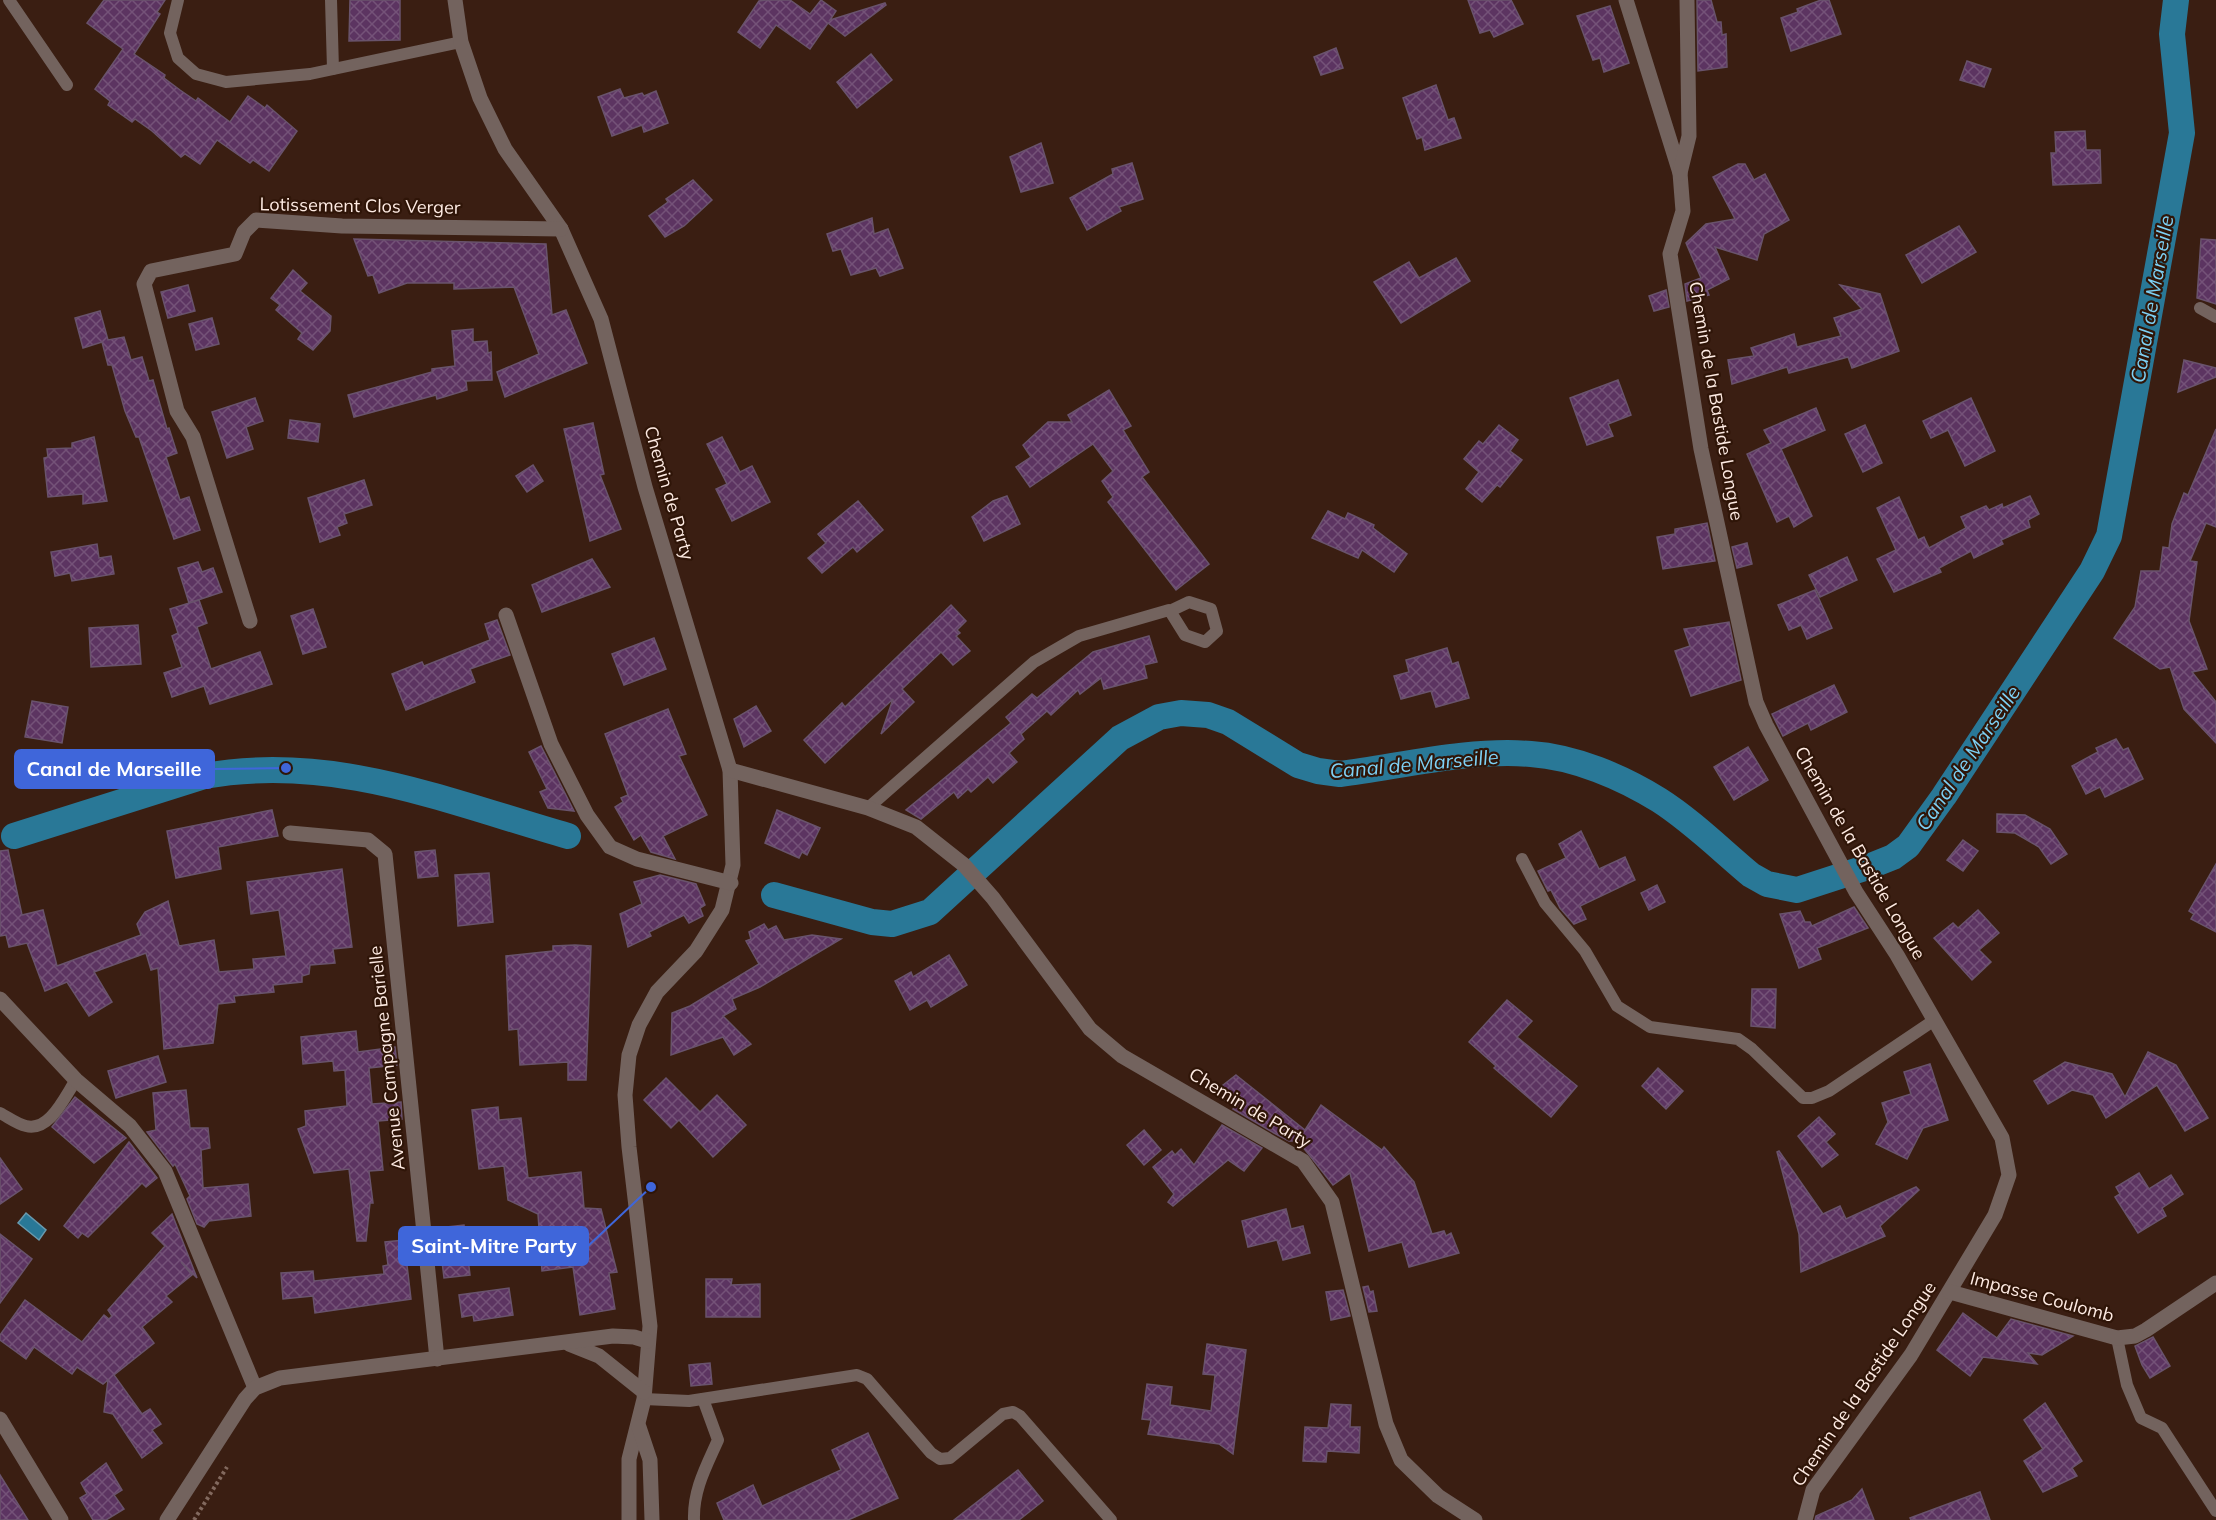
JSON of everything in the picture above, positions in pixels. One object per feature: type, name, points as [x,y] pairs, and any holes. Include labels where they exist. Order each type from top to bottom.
[{"type":"street","name":"Chemin de Party","points":[[455,0],[461,42],[480,98],[505,149],[561,229],[601,319],[645,487],[730,770],[733,865],[731,883],[722,910],[696,951],[657,992],[639,1025],[629,1055],[625,1095],[629,1147],[650,1326],[644,1396],[639,1427],[629,1459],[628,1520]]},
{"type":"street","name":"Chemin de la Bastide Longue","points":[[1626,0],[1680,173],[1683,211],[1670,254],[1701,449],[1756,702],[1836,857],[1897,955],[2002,1138],[2009,1175],[1995,1215],[1950,1292],[1911,1355],[1813,1490],[1805,1520]]},
{"type":"street","points":[[1680,173],[1689,136],[1687,0]]},
{"type":"street","name":"Lotissement Clos Verger","points":[[250,621],[193,437],[177,411],[144,284],[151,271],[235,254],[243,232],[256,220],[342,226],[561,229]]},
{"type":"street","points":[[506,615],[550,744],[587,815],[610,847],[637,859],[731,883]]},
{"type":"street","points":[[730,770],[868,808]]},
{"type":"street","name":"Chemin de Party","points":[[868,808],[916,826],[964,865],[993,898],[1090,1029],[1122,1056],[1303,1161],[1332,1202],[1386,1424],[1401,1460],[1438,1496],[1475,1520]]},
{"type":"street","name":"Avenue Campagne Barielle","points":[[290,832],[368,840],[385,854],[437,1359]]},
{"type":"street","points":[[0,999],[76,1080],[130,1126],[165,1171],[255,1388]]},
{"type":"street","name":"Impasse Coulomb","points":[[1950,1292],[2117,1338],[2134,1336],[2146,1330],[2216,1283]]},
{"type":"street","points":[[167,1520],[231,1417],[255,1388],[280,1378],[613,1336],[633,1337],[647,1341]]},
{"type":"street","points":[[562,1342],[599,1356],[644,1396]]},
{"type":"street","points":[[0,1419],[61,1520]]},
{"type":"street","points":[[639,1427],[650,1460],[652,1520]]},
{"type":"lane","points":[[9,0],[67,85]]},
{"type":"lane","points":[[178,0],[170,33],[178,58],[196,74],[226,82],[333,69],[461,42]]},
{"type":"lane","points":[[331,0],[333,69]]},
{"type":"lane","points":[[2200,308],[2216,317]]},
{"type":"lane","points":[[868,808],[1034,662],[1079,636],[1170,611]]},
{"type":"lane","points":[[1522,859],[1545,903],[1585,951],[1617,1006],[1650,1027],[1738,1039],[1752,1049],[1793,1091],[1803,1098],[1812,1098],[1829,1091],[1933,1021]]},
{"type":"lane","points":[[0,1113],[26,1126],[43,1124],[51,1117],[76,1080]]},
{"type":"lane","points":[[2117,1338],[2127,1385],[2141,1418],[2162,1428],[2216,1511]]},
{"type":"lane","points":[[644,1396],[703,1399],[857,1375],[867,1379],[931,1453],[940,1459],[950,1458],[1003,1414],[1013,1412],[1020,1416],[1112,1520]]},
{"type":"lane","points":[[693,1520],[693,1502],[699,1480],[718,1440],[703,1399]]},
{"type":"path","points":[[194,1520],[228,1465]]},
{"type":"water","points":[[26,1213],[46,1230],[39,1240],[18,1223]]},
{"type":"building","points":[[104,0],[165,0],[157,12],[160,14],[134,54],[165,75],[164,78],[180,90],[196,101],[198,98],[230,122],[248,96],[265,108],[267,105],[297,131],[269,171],[253,160],[250,163],[217,140],[200,164],[185,154],[181,157],[152,131],[135,119],[132,122],[108,105],[110,101],[95,89],[123,49],[87,23]]},
{"type":"building","points":[[350,0],[400,0],[400,40],[349,41]]},
{"type":"building","points":[[790,0],[810,14],[821,0],[836,11],[830,20],[885,3],[886,5],[845,36],[828,23],[810,49],[776,25],[760,48],[738,32],[759,1]]},
{"type":"building","points":[[1468,0],[1511,0],[1523,24],[1494,37],[1490,30],[1480,33]]},
{"type":"building","points":[[1697,0],[1711,0],[1717,22],[1721,22],[1722,35],[1726,34],[1727,67],[1698,71]]},
{"type":"building","points":[[1821,0],[1829,0],[1841,34],[1791,51],[1781,18]]},
{"type":"building","points":[[1610,6],[1629,63],[1604,72],[1600,58],[1593,60],[1577,16]]},
{"type":"building","points":[[1336,48],[1343,68],[1321,75],[1314,57]]},
{"type":"building","points":[[871,54],[892,80],[857,108],[837,82]]},
{"type":"building","points":[[1967,61],[1991,69],[1984,87],[1960,80]]},
{"type":"building","points":[[1436,85],[1448,120],[1454,118],[1461,138],[1425,150],[1422,137],[1417,139],[1403,98]]},
{"type":"building","points":[[620,89],[624,98],[642,93],[644,96],[656,91],[668,123],[644,132],[642,125],[612,136],[598,97]]},
{"type":"building","points":[[2085,131],[2086,150],[2100,150],[2101,183],[2053,185],[2051,153],[2056,153],[2055,132]]},
{"type":"building","points":[[1041,143],[1053,183],[1021,192],[1010,157]]},
{"type":"building","points":[[1132,163],[1143,199],[1119,207],[1121,211],[1087,230],[1070,198],[1113,174],[1112,169]]},
{"type":"building","points":[[1738,164],[1745,164],[1754,180],[1765,174],[1789,220],[1764,234],[1757,260],[1715,247],[1729,279],[1707,290],[1709,295],[1687,301],[1685,284],[1701,278],[1686,243],[1706,224],[1735,219],[1713,177]]},
{"type":"building","points":[[693,180],[712,200],[684,226],[665,237],[649,216],[668,202],[666,199]]},
{"type":"building","points":[[872,218],[874,234],[888,229],[903,268],[880,276],[876,268],[851,275],[841,249],[833,251],[827,234]]},
{"type":"building","points":[[1959,226],[1976,252],[1922,283],[1906,255]]},
{"type":"building","points":[[354,239],[546,244],[552,315],[566,310],[587,363],[505,397],[497,372],[539,354],[514,287],[454,289],[454,283],[407,283],[379,293],[373,275],[368,276]]},
{"type":"building","points":[[2201,239],[2216,240],[2216,304],[2197,298]]},
{"type":"building","points":[[1456,258],[1470,281],[1401,323],[1374,282],[1409,262],[1419,278]]},
{"type":"building","points":[[293,270],[307,283],[300,291],[331,316],[330,331],[313,350],[298,339],[302,333],[276,310],[280,305],[271,298]]},
{"type":"building","points":[[188,285],[195,311],[168,318],[161,292]]},
{"type":"building","points":[[1840,285],[1880,294],[1899,351],[1852,368],[1848,357],[1789,373],[1787,367],[1732,384],[1728,360],[1754,356],[1751,348],[1794,334],[1797,347],[1841,336],[1834,318],[1862,309]]},
{"type":"building","points":[[1666,290],[1669,307],[1654,311],[1649,296]]},
{"type":"building","points":[[100,311],[108,340],[124,337],[131,360],[142,357],[149,381],[153,380],[167,429],[169,428],[177,453],[166,457],[180,500],[189,497],[200,530],[174,539],[139,437],[136,437],[125,411],[112,365],[108,365],[102,342],[83,348],[75,318]]},
{"type":"building","points":[[212,318],[219,344],[196,350],[189,324]]},
{"type":"building","points":[[473,329],[473,342],[487,341],[488,353],[491,352],[492,380],[466,381],[467,390],[437,399],[436,395],[354,417],[348,395],[432,372],[432,369],[455,366],[452,331]]},
{"type":"building","points":[[2184,360],[2216,368],[2216,377],[2178,392]]},
{"type":"building","points":[[1618,380],[1631,415],[1608,424],[1613,436],[1587,445],[1570,398]]},
{"type":"building","points":[[1109,390],[1131,426],[1123,430],[1149,472],[1142,477],[1209,564],[1176,590],[1108,502],[1113,497],[1102,481],[1113,471],[1093,444],[1030,487],[1016,467],[1031,457],[1023,445],[1048,422],[1072,422],[1068,415]]},
{"type":"building","points":[[255,398],[263,421],[246,427],[253,449],[227,458],[212,412]]},
{"type":"building","points":[[1971,398],[1995,451],[1965,466],[1948,430],[1931,438],[1923,421]]},
{"type":"building","points":[[1816,408],[1825,430],[1781,449],[1812,516],[1794,527],[1789,516],[1777,522],[1747,454],[1771,443],[1764,430]]},
{"type":"building","points":[[290,420],[320,424],[318,442],[288,438]]},
{"type":"building","points":[[593,423],[604,474],[600,475],[621,529],[590,541],[564,429]]},
{"type":"building","points":[[1499,425],[1518,440],[1510,451],[1522,460],[1500,487],[1497,485],[1482,502],[1466,489],[1479,472],[1464,459],[1479,441],[1483,444]]},
{"type":"building","points":[[1865,425],[1882,463],[1863,472],[1845,434]]},
{"type":"building","points":[[2216,429],[2216,527],[2206,523],[2190,561],[2197,562],[2189,621],[2207,669],[2192,672],[2216,702],[2216,743],[2184,709],[2170,667],[2160,669],[2114,638],[2135,607],[2141,571],[2160,571],[2163,547],[2169,548],[2172,524],[2184,493],[2188,495]]},
{"type":"building","points":[[94,437],[107,501],[83,504],[83,494],[48,497],[44,458],[48,457],[47,449],[72,448],[72,443]]},
{"type":"building","points":[[722,437],[740,472],[752,466],[770,502],[732,521],[716,489],[727,484],[707,444]]},
{"type":"building","points":[[533,465],[543,481],[527,492],[516,476]]},
{"type":"building","points":[[364,480],[372,505],[344,514],[347,523],[337,527],[340,535],[320,542],[308,498]]},
{"type":"building","points":[[1007,496],[1020,524],[984,541],[972,517],[993,501]]},
{"type":"building","points":[[2030,496],[2039,514],[2028,520],[2030,527],[2001,540],[2003,544],[1974,558],[1971,551],[1939,568],[1941,572],[1894,592],[1877,559],[1896,550],[1877,508],[1899,497],[1918,540],[1924,537],[1929,548],[1966,528],[1961,517],[1986,506],[1989,510],[2002,504],[2003,508]]},
{"type":"building","points":[[858,501],[883,530],[857,552],[853,547],[822,573],[808,558],[826,543],[818,534]]},
{"type":"building","points":[[1328,511],[1345,519],[1348,513],[1374,525],[1373,528],[1407,554],[1394,572],[1362,550],[1358,558],[1312,538]]},
{"type":"building","points":[[1707,523],[1715,561],[1663,569],[1657,537],[1675,534],[1675,529]]},
{"type":"building","points":[[1747,543],[1752,564],[1737,568],[1732,547]]},
{"type":"building","points":[[97,544],[99,558],[111,556],[114,574],[72,581],[70,573],[55,576],[51,552]]},
{"type":"building","points":[[1847,557],[1857,580],[1820,597],[1809,575]]},
{"type":"building","points":[[592,559],[610,587],[542,612],[532,585]]},
{"type":"building","points":[[198,562],[202,572],[213,568],[222,592],[189,603],[178,568]]},
{"type":"building","points":[[1815,590],[1832,628],[1807,639],[1801,625],[1789,630],[1778,605]]},
{"type":"building","points":[[199,600],[207,623],[197,627],[211,669],[260,652],[272,684],[210,704],[204,686],[172,697],[164,673],[182,667],[172,636],[178,633],[170,609]]},
{"type":"building","points":[[951,605],[966,621],[957,630],[960,633],[956,636],[970,651],[953,665],[941,652],[902,689],[914,702],[881,734],[893,699],[825,763],[804,740],[842,703],[845,707]]},
{"type":"building","points":[[313,609],[326,647],[303,654],[291,616]]},
{"type":"building","points":[[497,620],[510,655],[470,669],[475,682],[406,710],[392,674],[422,662],[424,666],[490,640],[485,624]]},
{"type":"building","points":[[1729,622],[1741,680],[1691,696],[1675,651],[1690,646],[1684,629]]},
{"type":"building","points":[[138,625],[141,664],[91,667],[89,628]]},
{"type":"building","points":[[1149,636],[1157,662],[1144,665],[1147,678],[1104,689],[1101,678],[1080,694],[1078,690],[1051,715],[1047,711],[1021,734],[1024,739],[1009,753],[1017,762],[993,783],[988,777],[971,792],[968,789],[958,798],[954,792],[921,819],[906,810],[1011,723],[1006,717],[1032,694],[1037,698],[1093,652]]},
{"type":"building","points":[[654,638],[666,669],[624,685],[612,654]]},
{"type":"building","points":[[1447,648],[1452,664],[1458,662],[1469,698],[1436,707],[1431,691],[1401,699],[1394,676],[1409,672],[1406,660]]},
{"type":"building","points":[[1834,685],[1847,712],[1811,730],[1808,723],[1783,736],[1772,714]]},
{"type":"building","points":[[32,701],[68,707],[62,743],[25,737]]},
{"type":"building","points":[[756,706],[771,731],[744,747],[734,719]]},
{"type":"building","points":[[668,709],[686,754],[679,756],[707,815],[663,836],[675,859],[651,852],[641,835],[634,840],[615,807],[623,802],[621,798],[628,795],[605,734]]},
{"type":"building","points":[[2116,739],[2123,750],[2128,748],[2143,779],[2105,797],[2100,787],[2086,794],[2072,766],[2098,752],[2096,748]]},
{"type":"building","points":[[541,746],[574,811],[548,808],[540,792],[547,789],[529,752]]},
{"type":"building","points":[[1748,747],[1768,780],[1734,800],[1714,767]]},
{"type":"building","points":[[272,810],[278,836],[218,847],[221,869],[176,878],[167,831]]},
{"type":"building","points":[[777,810],[820,828],[807,855],[802,852],[799,858],[765,843]]},
{"type":"building","points":[[1997,814],[2025,815],[2050,829],[2067,854],[2051,864],[2039,847],[2015,833],[1997,832]]},
{"type":"building","points":[[1581,831],[1599,869],[1625,857],[1635,880],[1580,906],[1586,919],[1574,924],[1560,908],[1551,890],[1548,891],[1538,871],[1566,858],[1559,844]]},
{"type":"building","points":[[1963,840],[1978,851],[1963,871],[1947,860]]},
{"type":"building","points":[[8,850],[22,915],[43,910],[57,966],[141,935],[137,924],[145,912],[168,901],[179,946],[214,940],[219,972],[254,969],[253,959],[286,956],[279,910],[251,914],[247,882],[342,869],[352,947],[333,949],[335,963],[310,965],[309,974],[302,976],[302,982],[273,985],[274,992],[234,996],[235,1002],[218,1004],[213,1043],[164,1049],[158,968],[151,970],[146,953],[94,972],[112,1002],[89,1016],[67,982],[45,991],[27,943],[9,947],[6,935],[0,936],[0,851]]},
{"type":"building","points":[[435,850],[438,876],[418,878],[415,852]]},
{"type":"building","points":[[2216,864],[2216,932],[2191,919],[2194,914],[2189,911]]},
{"type":"building","points":[[489,873],[493,922],[458,926],[455,875]]},
{"type":"building","points":[[660,875],[696,884],[705,905],[700,908],[703,916],[689,923],[684,915],[649,932],[651,936],[628,947],[620,914],[642,904],[634,882]]},
{"type":"building","points":[[1657,885],[1665,902],[1649,910],[1641,893]]},
{"type":"building","points":[[1854,907],[1868,928],[1817,948],[1821,959],[1799,968],[1780,914],[1800,911],[1805,922],[1810,922],[1812,926]]},
{"type":"building","points":[[1978,910],[1999,933],[1979,950],[1991,962],[1972,980],[1934,938],[1953,923],[1958,928]]},
{"type":"building","points":[[764,924],[768,930],[776,926],[784,940],[812,935],[841,939],[760,987],[732,999],[736,1009],[723,1016],[751,1044],[734,1055],[723,1037],[671,1055],[672,1013],[690,1006],[759,964],[746,941],[751,939],[749,932]]},
{"type":"building","points":[[553,946],[591,946],[586,1080],[568,1080],[568,1062],[520,1065],[518,1029],[509,1030],[506,956],[553,951]]},
{"type":"building","points":[[949,955],[967,985],[931,1007],[927,1000],[910,1010],[895,981],[911,972],[913,977]]},
{"type":"building","points":[[1752,989],[1776,989],[1775,1028],[1751,1026]]},
{"type":"building","points":[[1507,1000],[1532,1021],[1517,1037],[1577,1086],[1551,1117],[1494,1068],[1496,1066],[1469,1042]]},
{"type":"building","points":[[356,1031],[358,1052],[395,1047],[397,1065],[369,1068],[372,1104],[401,1102],[402,1119],[378,1121],[383,1170],[369,1171],[373,1203],[370,1203],[366,1241],[357,1241],[349,1169],[314,1173],[298,1129],[306,1126],[305,1111],[347,1106],[345,1070],[334,1071],[333,1061],[303,1064],[301,1037]]},
{"type":"building","points":[[2148,1052],[2176,1065],[2208,1118],[2185,1131],[2157,1085],[2106,1118],[2093,1095],[2072,1090],[2048,1104],[2034,1081],[2065,1062],[2112,1074],[2125,1097]]},
{"type":"building","points":[[158,1056],[166,1082],[116,1098],[108,1071]]},
{"type":"building","points":[[1930,1064],[1948,1120],[1923,1128],[1907,1159],[1876,1144],[1888,1122],[1882,1103],[1911,1094],[1904,1072]]},
{"type":"building","points":[[1658,1068],[1683,1091],[1666,1109],[1642,1086]]},
{"type":"building","points":[[1236,1075],[1305,1130],[1321,1105],[1382,1150],[1384,1147],[1414,1182],[1432,1234],[1444,1231],[1446,1236],[1451,1233],[1459,1253],[1409,1267],[1402,1242],[1369,1251],[1350,1173],[1333,1185],[1298,1141],[1289,1141],[1274,1133],[1233,1109],[1235,1106],[1213,1093]]},
{"type":"building","points":[[666,1078],[700,1112],[717,1095],[746,1125],[713,1157],[679,1120],[671,1128],[644,1100]]},
{"type":"building","points":[[186,1090],[190,1128],[208,1128],[210,1148],[201,1150],[203,1188],[248,1184],[251,1216],[209,1221],[204,1227],[197,1224],[187,1199],[190,1196],[175,1164],[173,1166],[147,1132],[156,1130],[153,1093]]},
{"type":"building","points":[[75,1097],[126,1138],[94,1163],[52,1127]]},
{"type":"building","points":[[498,1107],[499,1120],[521,1118],[528,1178],[581,1172],[584,1208],[601,1209],[617,1272],[609,1273],[615,1309],[580,1315],[573,1267],[542,1271],[538,1214],[508,1200],[504,1166],[479,1169],[472,1110]]},
{"type":"building","points":[[1819,1117],[1835,1134],[1826,1142],[1838,1155],[1822,1167],[1798,1136]]},
{"type":"building","points":[[1222,1125],[1262,1148],[1244,1171],[1228,1160],[1173,1206],[1168,1202],[1174,1194],[1153,1167],[1172,1151],[1175,1155],[1181,1149],[1194,1165]]},
{"type":"building","points":[[1144,1130],[1161,1150],[1144,1165],[1127,1145]]},
{"type":"building","points":[[129,1142],[157,1178],[146,1187],[142,1183],[88,1237],[82,1233],[78,1238],[64,1226]]},
{"type":"building","points":[[1779,1151],[1823,1214],[1840,1206],[1846,1219],[1916,1187],[1919,1190],[1880,1226],[1885,1236],[1801,1272],[1799,1234],[1777,1152]]},
{"type":"building","points":[[0,1158],[22,1189],[0,1204]]},
{"type":"building","points":[[2139,1173],[2149,1189],[2171,1175],[2183,1194],[2162,1208],[2166,1216],[2138,1233],[2115,1197],[2120,1194],[2116,1187]]},
{"type":"building","points":[[1286,1209],[1291,1229],[1303,1226],[1310,1253],[1283,1260],[1277,1240],[1248,1247],[1242,1221]]},
{"type":"building","points":[[172,1214],[197,1278],[181,1262],[192,1275],[166,1296],[172,1302],[142,1327],[154,1343],[114,1375],[142,1414],[150,1409],[161,1424],[152,1430],[162,1443],[142,1458],[113,1414],[104,1412],[108,1380],[103,1384],[77,1367],[72,1374],[34,1347],[26,1359],[0,1340],[0,1335],[25,1300],[82,1342],[104,1315],[109,1319],[112,1316],[108,1310],[165,1246],[152,1233]]},
{"type":"building","points":[[464,1225],[470,1275],[444,1278],[438,1228]]},
{"type":"building","points":[[0,1234],[32,1259],[0,1303]]},
{"type":"building","points":[[404,1240],[411,1299],[315,1313],[313,1296],[283,1299],[281,1273],[313,1271],[314,1281],[384,1274],[383,1266],[388,1265],[385,1242]]},
{"type":"building","points":[[706,1279],[732,1279],[731,1285],[760,1284],[760,1317],[706,1317]]},
{"type":"building","points":[[1368,1286],[1370,1292],[1373,1291],[1377,1311],[1369,1312],[1363,1287]]},
{"type":"building","points":[[509,1288],[513,1315],[474,1321],[473,1315],[462,1317],[459,1295]]},
{"type":"building","points":[[1343,1290],[1350,1316],[1331,1320],[1326,1292]]},
{"type":"building","points":[[1963,1313],[1997,1338],[2011,1319],[2073,1336],[2042,1355],[2028,1353],[2037,1364],[1983,1357],[1970,1376],[1937,1350]]},
{"type":"building","points":[[2153,1337],[2170,1366],[2150,1378],[2135,1346]]},
{"type":"building","points":[[1207,1344],[1246,1350],[1233,1454],[1219,1444],[1148,1434],[1151,1420],[1142,1419],[1147,1384],[1172,1387],[1170,1405],[1211,1411],[1215,1375],[1203,1374]]},
{"type":"building","points":[[710,1363],[712,1384],[691,1386],[689,1365]]},
{"type":"building","points":[[2045,1403],[2082,1461],[2072,1468],[2077,1476],[2043,1492],[2024,1461],[2043,1449],[2024,1420]]},
{"type":"building","points":[[1331,1404],[1351,1405],[1350,1427],[1360,1427],[1359,1453],[1327,1451],[1326,1462],[1303,1461],[1305,1427],[1328,1428]]},
{"type":"building","points":[[868,1433],[898,1498],[848,1520],[724,1520],[717,1503],[753,1485],[762,1506],[841,1470],[832,1450]]},
{"type":"building","points":[[106,1463],[122,1490],[114,1495],[124,1509],[106,1520],[93,1520],[80,1498],[87,1494],[81,1483]]},
{"type":"building","points":[[1018,1470],[1043,1501],[1019,1520],[954,1520]]},
{"type":"building","points":[[0,1475],[28,1520],[0,1520]]},
{"type":"building","points":[[1862,1489],[1874,1520],[1815,1520],[1816,1516],[1852,1500]]},
{"type":"building","points":[[1980,1492],[1990,1520],[1911,1520],[1910,1518]]},
{"type":"waterway","name":"Canal de Marseille","points":[[774,895],[872,922],[892,924],[930,912],[1120,738],[1159,717],[1181,713],[1208,715],[1228,722],[1298,765],[1340,774],[1483,754],[1531,754],[1564,759],[1614,776],[1659,800],[1695,826],[1751,875],[1767,884],[1797,890],[1893,857],[1908,846],[1944,796],[2092,571],[2109,536],[2182,133],[2172,34],[2176,0]]},
{"type":"waterway","name":"Canal de Marseille","points":[[14,836],[204,776],[252,771],[298,771],[389,784],[568,836]]},
{"type":"place","name":"Canal de Marseille","points":[[286,768]]},
{"type":"place","name":"Saint-Mitre Party","points":[[651,1187]]}]
